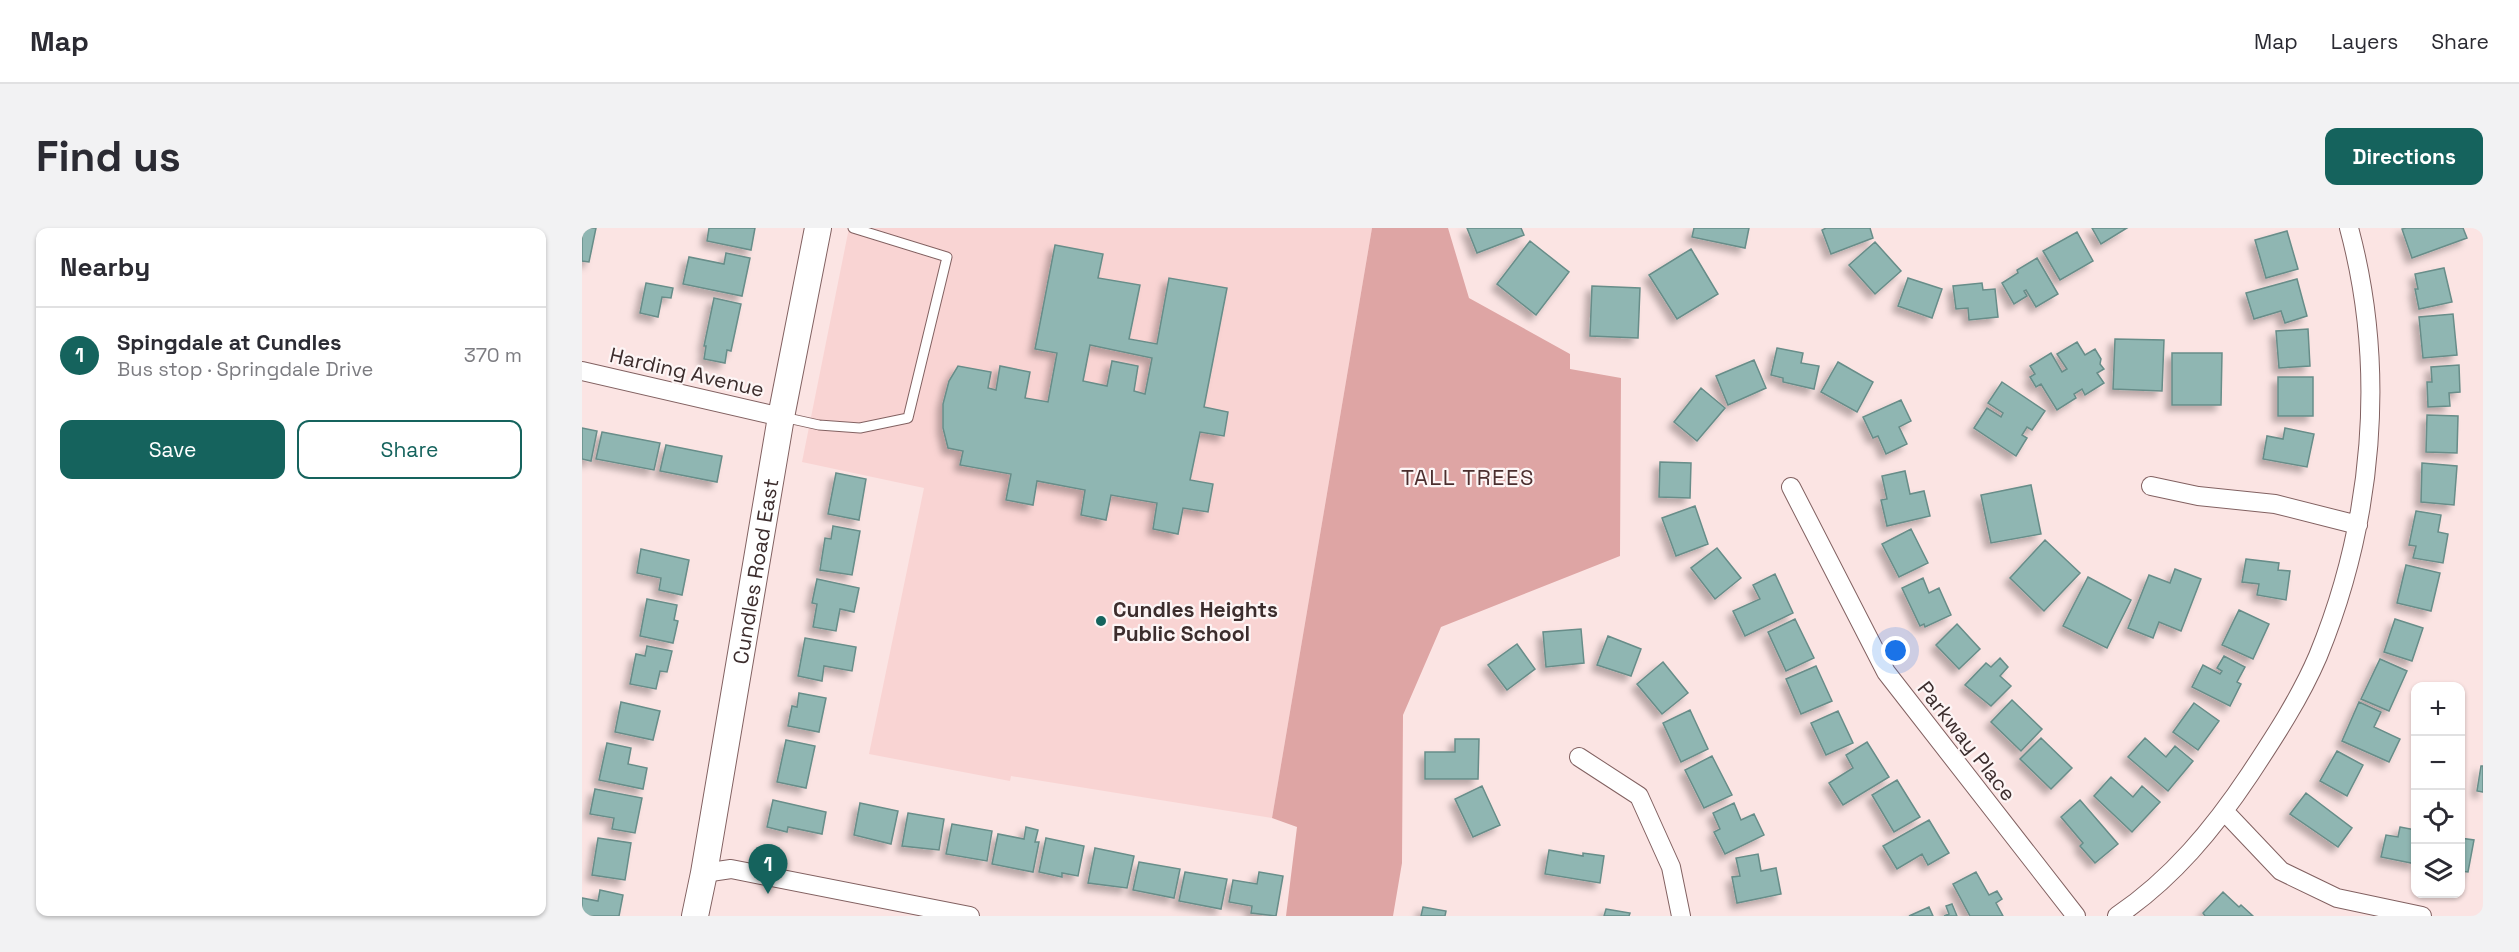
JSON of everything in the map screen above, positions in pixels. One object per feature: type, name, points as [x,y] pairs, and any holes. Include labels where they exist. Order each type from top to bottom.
[{"type":"main road","name":"Cundles Road East","points":[[695,916],[782,417],[818,228]]},
{"type":"street","points":[[2117,916],[2188,855],[2225,812],[2283,724],[2317,657],[2345,579],[2358,525],[2366,471],[2371,392],[2361,270],[2349,228]]},
{"type":"street","name":"Harding Avenue","points":[[582,371],[782,417]]},
{"type":"street","points":[[2151,486],[2198,496],[2275,504],[2358,525]]},
{"type":"street","name":"Parkway Place","points":[[1791,487],[1886,672],[2076,916]]},
{"type":"street","points":[[1579,757],[1639,796],[1671,867],[1681,916]]},
{"type":"street","points":[[2225,812],[2281,871],[2337,898],[2422,916]]},
{"type":"street","points":[[704,873],[731,869],[970,916]]},
{"type":"lane","points":[[782,417],[819,425],[860,428],[908,418],[947,257],[853,228]]},
{"type":"shaded area","name":"Cundles Heights Public School","points":[[849,228],[1372,228],[1272,818],[1011,776],[1010,781],[869,754],[924,488],[802,462]]},
{"type":"shaded area","points":[[1372,228],[1448,228],[1469,298],[1570,354],[1570,369],[1621,378],[1620,556],[1441,627],[1403,715],[1402,863],[1393,916],[1286,916],[1297,827],[1272,818]]},
{"type":"building","points":[[582,228],[596,228],[589,262],[582,261]]},
{"type":"building","points":[[709,228],[755,228],[751,250],[707,241]]},
{"type":"building","points":[[1467,228],[1521,228],[1524,235],[1477,253]]},
{"type":"building","points":[[1694,228],[1749,228],[1745,248],[1692,237]]},
{"type":"building","points":[[1826,228],[1870,228],[1873,238],[1831,254],[1822,230]]},
{"type":"building","points":[[2092,228],[2127,228],[2101,244]]},
{"type":"building","points":[[2463,228],[2467,238],[2412,258],[2402,229]]},
{"type":"building","points":[[2287,231],[2298,269],[2266,278],[2255,240]]},
{"type":"building","points":[[2077,232],[2093,261],[2060,280],[2043,251]]},
{"type":"building","points":[[1530,241],[1569,272],[1536,315],[1497,284]]},
{"type":"building","points":[[1875,242],[1901,271],[1875,294],[1849,265]]},
{"type":"building","points":[[1055,245],[1103,254],[1098,278],[1140,285],[1129,339],[1157,344],[1169,278],[1227,288],[1204,407],[1228,412],[1224,436],[1200,432],[1190,480],[1213,484],[1208,512],[1183,508],[1178,534],[1153,529],[1157,503],[1111,495],[1106,520],[1081,515],[1085,490],[1037,481],[1033,505],[1006,500],[1011,474],[960,465],[963,451],[948,448],[943,428],[943,404],[949,381],[958,366],[991,372],[988,388],[996,390],[1000,366],[1030,372],[1025,398],[1048,402],[1057,353],[1035,349]],"holes":[[[1090,345],[1152,358],[1145,394],[1134,391],[1138,366],[1112,361],[1107,386],[1083,381]]]},
{"type":"building","points":[[1691,249],[1718,294],[1677,319],[1649,275]]},
{"type":"building","points":[[726,253],[750,258],[742,296],[683,284],[689,257],[724,264]]},
{"type":"building","points":[[2037,258],[2058,294],[2036,307],[2026,290],[2024,291],[2027,296],[2014,304],[2002,283],[2018,273],[2017,270]]},
{"type":"building","points":[[2444,268],[2452,302],[2419,309],[2415,274]]},
{"type":"building","points":[[1908,278],[1942,289],[1932,318],[1898,306]]},
{"type":"building","points":[[2297,279],[2307,316],[2285,323],[2281,311],[2254,319],[2246,293]]},
{"type":"building","points":[[646,283],[673,288],[671,298],[662,297],[658,317],[640,313]]},
{"type":"building","points":[[1982,283],[1983,290],[1995,289],[1998,317],[1969,320],[1968,308],[1956,309],[1953,286]]},
{"type":"building","points":[[1592,286],[1640,288],[1638,338],[1590,336]]},
{"type":"building","points":[[714,298],[741,304],[731,351],[727,350],[725,363],[704,359],[706,346],[704,346]]},
{"type":"building","points":[[2453,314],[2457,355],[2423,358],[2419,317]]},
{"type":"building","points":[[2308,329],[2310,366],[2279,368],[2276,331]]},
{"type":"building","points":[[2115,339],[2164,340],[2162,391],[2113,389]]},
{"type":"building","points":[[2077,342],[2085,355],[2095,349],[2104,369],[2097,373],[2104,383],[2085,395],[2082,389],[2074,394],[2076,398],[2057,410],[2041,384],[2036,387],[2030,377],[2035,374],[2030,366],[2051,353],[2062,372],[2067,369],[2057,354]]},
{"type":"building","points":[[1777,348],[1803,353],[1801,363],[1819,366],[1814,389],[1783,382],[1783,378],[1771,375]]},
{"type":"building","points":[[2172,353],[2222,353],[2221,405],[2172,405]]},
{"type":"building","points":[[1754,360],[1766,388],[1728,405],[1716,376]]},
{"type":"building","points":[[1838,362],[1873,382],[1857,412],[1821,392]]},
{"type":"building","points":[[2459,365],[2460,392],[2449,393],[2450,406],[2428,407],[2427,382],[2432,382],[2431,367]]},
{"type":"building","points":[[2278,377],[2313,377],[2313,416],[2278,416]]},
{"type":"building","points":[[2002,382],[2045,411],[2032,430],[2027,427],[2022,435],[2027,438],[2016,456],[1974,428],[1987,408],[2001,417],[2003,413],[1988,403]]},
{"type":"building","points":[[1701,388],[1725,408],[1697,441],[1674,422]]},
{"type":"building","points":[[1901,400],[1911,421],[1899,427],[1907,444],[1886,454],[1878,436],[1873,438],[1863,417]]},
{"type":"building","points":[[2427,415],[2458,416],[2457,453],[2426,452]]},
{"type":"building","points":[[582,428],[597,431],[591,461],[582,459]]},
{"type":"building","points":[[2285,428],[2314,434],[2307,467],[2263,459],[2267,436],[2283,439]]},
{"type":"building","points":[[602,432],[660,443],[654,470],[596,459]]},
{"type":"building","points":[[666,445],[722,456],[717,482],[660,471]]},
{"type":"building","points":[[1660,462],[1691,463],[1690,498],[1659,497]]},
{"type":"building","points":[[2422,463],[2457,466],[2454,505],[2421,502]]},
{"type":"building","points":[[1905,471],[1910,494],[1924,491],[1930,516],[1887,526],[1881,500],[1887,499],[1882,476]]},
{"type":"building","points":[[836,473],[866,479],[859,520],[828,514]]},
{"type":"building","points":[[2031,485],[2041,534],[1991,543],[1981,495]]},
{"type":"building","points":[[1695,506],[1708,544],[1676,556],[1662,518]]},
{"type":"building","points":[[2416,511],[2441,515],[2438,532],[2448,534],[2443,563],[2413,558],[2416,546],[2409,545]]},
{"type":"building","points":[[833,526],[860,531],[852,575],[820,570],[825,538],[831,539]]},
{"type":"building","points":[[1911,529],[1928,563],[1899,577],[1882,544]]},
{"type":"building","points":[[2045,540],[2080,573],[2044,611],[2010,578]]},
{"type":"building","points":[[1717,548],[1741,578],[1715,599],[1691,568]]},
{"type":"building","points":[[641,549],[689,560],[682,595],[659,590],[661,578],[637,573]]},
{"type":"building","points":[[2246,559],[2279,563],[2278,570],[2290,571],[2286,600],[2257,595],[2259,584],[2242,582]]},
{"type":"building","points":[[2406,565],[2440,573],[2431,611],[2397,603]]},
{"type":"building","points":[[2175,569],[2201,579],[2181,631],[2159,622],[2153,638],[2128,628],[2149,575],[2170,583]]},
{"type":"building","points":[[1775,574],[1793,613],[1745,636],[1733,611],[1760,599],[1753,585]]},
{"type":"building","points":[[2088,577],[2131,600],[2107,648],[2063,626]]},
{"type":"building","points":[[1923,578],[1929,593],[1939,588],[1951,615],[1925,627],[1924,624],[1920,626],[1902,588]]},
{"type":"building","points":[[817,579],[859,588],[854,612],[840,609],[836,631],[813,627],[817,604],[812,603]]},
{"type":"building","points":[[647,599],[677,605],[674,620],[678,621],[673,643],[640,636]]},
{"type":"building","points":[[2239,610],[2269,624],[2253,659],[2222,645]]},
{"type":"building","points":[[1795,619],[1814,658],[1786,671],[1768,632]]},
{"type":"building","points":[[2395,619],[2423,628],[2412,661],[2384,652]]},
{"type":"building","points":[[1957,624],[1980,649],[1959,669],[1936,645]]},
{"type":"building","points":[[1581,629],[1584,663],[1546,667],[1543,632]]},
{"type":"building","points":[[1608,636],[1641,649],[1631,676],[1597,665]]},
{"type":"building","points":[[805,638],[856,647],[852,671],[824,666],[822,681],[798,676]]},
{"type":"building","points":[[1517,644],[1535,669],[1507,690],[1488,665]]},
{"type":"building","points":[[647,646],[672,651],[667,672],[660,671],[656,689],[630,684],[636,654],[645,656]]},
{"type":"building","points":[[2224,656],[2245,667],[2237,682],[2241,684],[2230,706],[2192,687],[2203,665],[2220,674],[2222,671],[2217,668]]},
{"type":"building","points":[[2000,658],[2008,667],[2000,676],[2011,686],[1991,706],[1965,685],[1986,663],[1991,667]]},
{"type":"building","points":[[2380,659],[2407,671],[2389,711],[2361,699]]},
{"type":"building","points":[[1663,662],[1688,693],[1662,714],[1637,684]]},
{"type":"building","points":[[1816,666],[1832,701],[1801,714],[1786,679]]},
{"type":"building","points":[[799,693],[826,698],[819,732],[788,726],[792,706],[797,707]]},
{"type":"building","points":[[2012,700],[2042,729],[2021,751],[1991,722]]},
{"type":"building","points":[[621,702],[660,711],[653,740],[615,732]]},
{"type":"building","points":[[2359,702],[2381,712],[2374,727],[2400,739],[2389,762],[2342,741]]},
{"type":"building","points":[[2194,703],[2219,721],[2198,750],[2173,732]]},
{"type":"building","points":[[1690,710],[1708,749],[1681,762],[1663,723]]},
{"type":"building","points":[[1838,711],[1853,743],[1826,755],[1811,723]]},
{"type":"building","points":[[2041,738],[2072,768],[2051,789],[2020,759]]},
{"type":"building","points":[[2145,738],[2166,757],[2175,746],[2193,761],[2168,791],[2128,757]]},
{"type":"building","points":[[1455,739],[1479,739],[1478,779],[1425,779],[1425,752],[1455,752]]},
{"type":"building","points":[[786,740],[815,746],[806,788],[777,782]]},
{"type":"building","points":[[1867,742],[1889,777],[1843,805],[1829,783],[1853,768],[1846,755]]},
{"type":"building","points":[[607,743],[631,748],[628,764],[647,768],[643,789],[599,780]]},
{"type":"building","points":[[2337,751],[2363,765],[2347,796],[2320,781]]},
{"type":"building","points":[[1712,756],[1732,795],[1704,808],[1685,770]]},
{"type":"building","points":[[2481,766],[2483,766],[2483,792],[2477,791]]},
{"type":"building","points":[[2111,777],[2133,797],[2142,786],[2160,802],[2132,832],[2094,796]]},
{"type":"building","points":[[1897,780],[1920,817],[1894,832],[1872,795]]},
{"type":"building","points":[[1482,786],[1500,825],[1473,837],[1455,799]]},
{"type":"building","points":[[595,789],[642,798],[635,833],[612,829],[614,818],[590,814]]},
{"type":"building","points":[[2306,793],[2352,828],[2338,847],[2290,814]]},
{"type":"building","points":[[773,800],[826,812],[822,834],[788,827],[787,832],[767,827]]},
{"type":"building","points":[[2080,800],[2118,844],[2095,863],[2080,846],[2083,843],[2061,817]]},
{"type":"building","points":[[860,803],[898,811],[891,844],[854,835]]},
{"type":"building","points":[[1734,803],[1741,820],[1754,814],[1764,835],[1725,854],[1714,832],[1720,829],[1713,813]]},
{"type":"building","points":[[908,813],[944,819],[939,850],[902,846]]},
{"type":"building","points":[[1929,820],[1949,853],[1928,865],[1922,854],[1897,869],[1883,846]]},
{"type":"building","points":[[952,824],[992,831],[987,861],[946,854]]},
{"type":"building","points":[[1026,827],[1038,830],[1035,842],[1039,842],[1033,872],[992,864],[998,834],[1024,839]]},
{"type":"building","points":[[2400,827],[2411,829],[2411,863],[2381,857],[2386,835],[2398,837]]},
{"type":"building","points":[[598,838],[631,843],[625,880],[592,875]]},
{"type":"building","points":[[1046,838],[1084,846],[1078,876],[1062,873],[1062,877],[1039,872]]},
{"type":"building","points":[[2465,839],[2474,840],[2468,872],[2465,872]]},
{"type":"building","points":[[1095,848],[1134,856],[1127,888],[1088,883]]},
{"type":"building","points":[[1549,850],[1583,856],[1583,853],[1604,856],[1600,883],[1545,874]]},
{"type":"building","points":[[1758,854],[1761,871],[1776,868],[1781,894],[1737,903],[1732,877],[1740,876],[1736,858]]},
{"type":"building","points":[[1139,862],[1180,869],[1174,898],[1133,890]]},
{"type":"building","points":[[1185,872],[1227,879],[1221,909],[1179,901]]},
{"type":"building","points":[[1259,872],[1283,876],[1276,916],[1251,913],[1252,906],[1229,902],[1233,880],[1257,884]]},
{"type":"building","points":[[1976,872],[1989,895],[1997,891],[2002,899],[1996,903],[2003,916],[1970,916],[1953,884]]},
{"type":"building","points":[[600,890],[623,895],[619,916],[582,916],[582,898],[598,901]]},
{"type":"building","points":[[2223,892],[2253,916],[2205,916],[2203,913]]},
{"type":"building","points":[[1952,904],[1957,916],[1944,916],[1949,914],[1946,906]]},
{"type":"building","points":[[1423,907],[1446,911],[1445,916],[1421,916]]},
{"type":"building","points":[[1929,907],[1933,916],[1909,916]]},
{"type":"building","points":[[1606,909],[1630,913],[1629,916],[1604,916]]},
{"type":"place","name":"Cundles Heights Public School","points":[[1101,621]]},
{"type":"place","name":"Spingdale at Cundles","points":[[768,894]]},
{"type":"district","name":"TALL TREES","points":[[1468,477]]}]
